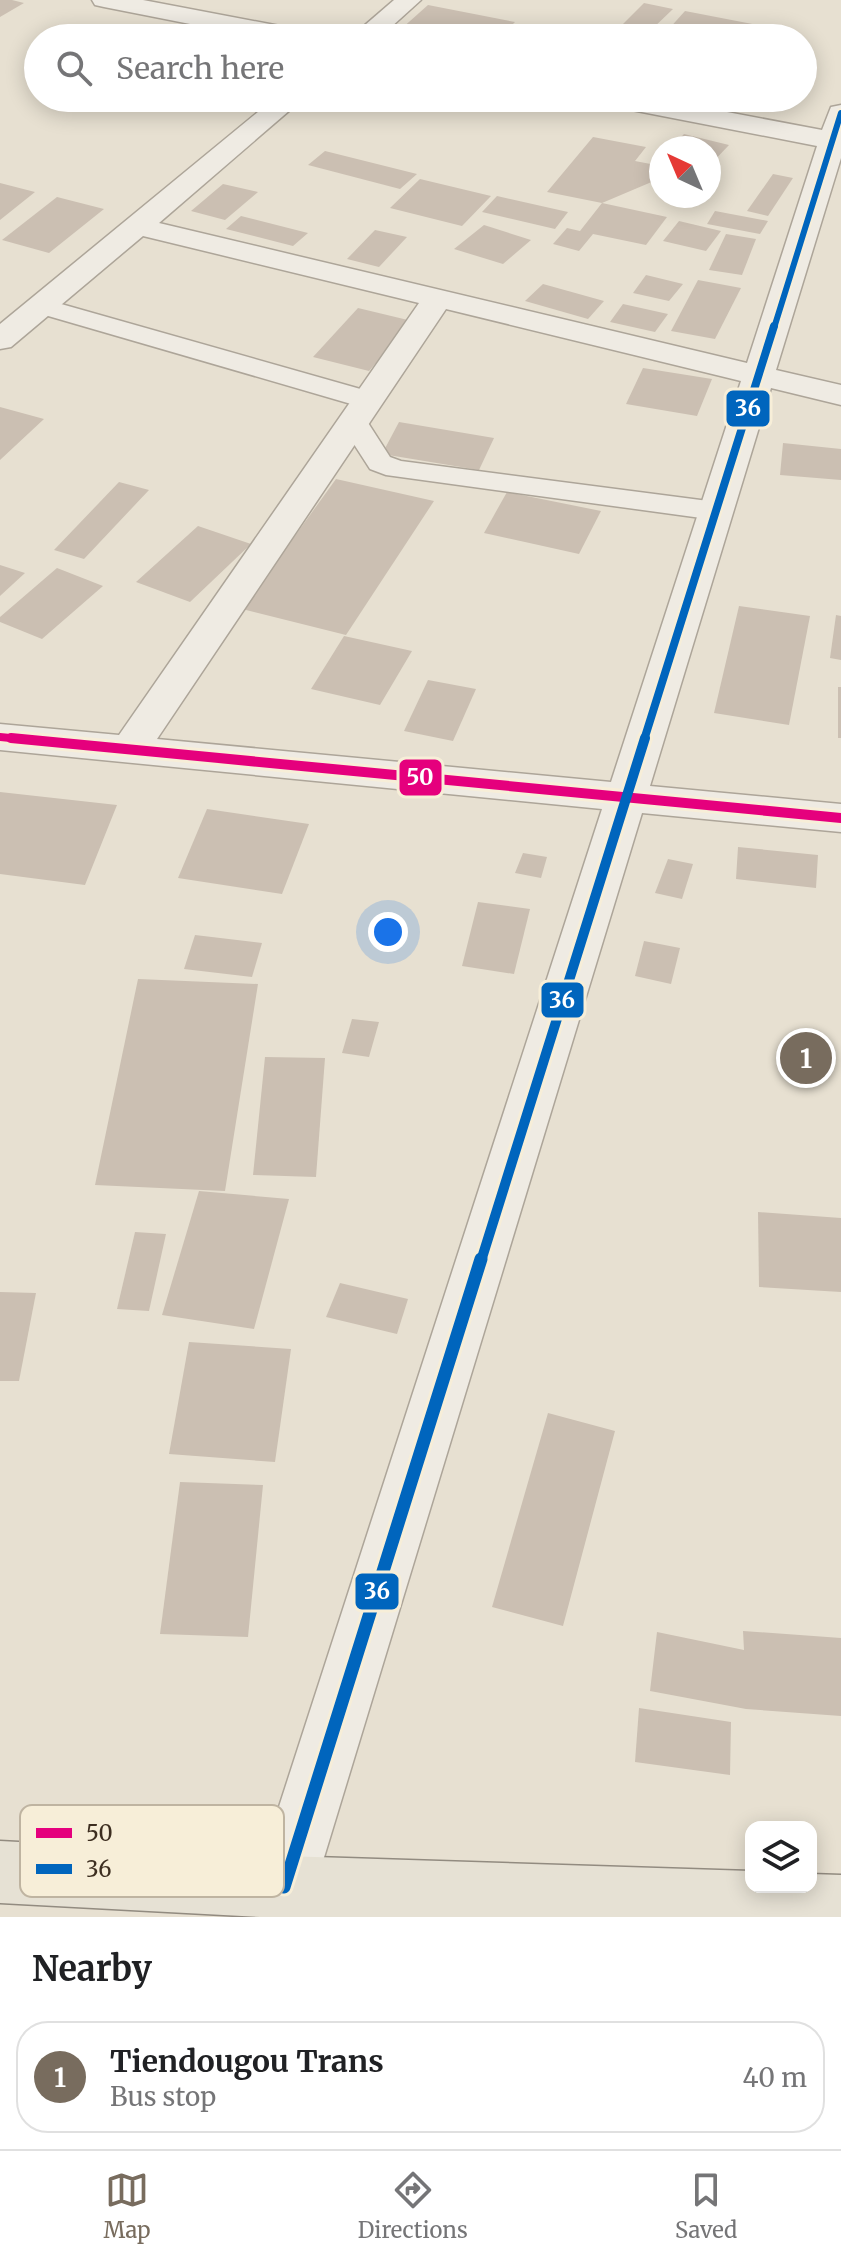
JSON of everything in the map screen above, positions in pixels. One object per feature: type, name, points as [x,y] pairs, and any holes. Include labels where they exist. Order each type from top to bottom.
[{"type":"main road","points":[[0,1872],[20,1873]]},
{"type":"main road","points":[[284,1887],[841,1906]]},
{"type":"street","points":[[104,0],[228,24]]},
{"type":"street","points":[[380,24],[409,0]]},
{"type":"street","points":[[0,340],[274,112]]},
{"type":"street","points":[[284,1887],[838,132],[704,112]]},
{"type":"street","points":[[136,226],[841,395]]},
{"type":"street","points":[[129,750],[438,298]]},
{"type":"street","points":[[0,737],[841,818]]},
{"type":"lane","points":[[40,306],[361,410],[380,463],[396,469],[716,511]]},
{"type":"building","points":[[0,0],[12,0],[24,3],[0,17]]},
{"type":"building","points":[[644,3],[673,9],[657,24],[623,24]]},
{"type":"building","points":[[428,5],[515,22],[513,24],[407,24]]},
{"type":"building","points":[[685,11],[752,24],[673,24]]},
{"type":"building","points":[[593,137],[646,147],[635,161],[649,164],[649,183],[602,203],[547,192]]},
{"type":"building","points":[[721,143],[729,145],[721,153]]},
{"type":"building","points":[[325,151],[417,174],[400,189],[308,165]]},
{"type":"building","points":[[773,174],[793,178],[768,216],[747,211]]},
{"type":"building","points":[[420,179],[491,196],[462,226],[390,208]]},
{"type":"building","points":[[0,183],[35,192],[0,220]]},
{"type":"building","points":[[223,184],[258,192],[225,220],[191,211]]},
{"type":"building","points":[[497,196],[568,212],[555,229],[482,212]]},
{"type":"building","points":[[57,197],[104,209],[49,253],[2,240]]},
{"type":"building","points":[[602,203],[667,217],[646,245],[593,234],[579,251],[553,244],[567,228],[580,231]]},
{"type":"building","points":[[715,211],[768,221],[760,234],[707,224]]},
{"type":"building","points":[[241,216],[308,233],[293,246],[226,229]]},
{"type":"building","points":[[679,221],[721,231],[706,251],[663,241]]},
{"type":"building","points":[[484,225],[531,240],[503,264],[454,249]]},
{"type":"building","points":[[375,230],[407,237],[379,267],[347,259]]},
{"type":"building","points":[[726,234],[756,239],[742,275],[709,270]]},
{"type":"building","points":[[646,275],[683,284],[669,301],[633,293]]},
{"type":"building","points":[[698,280],[741,288],[715,339],[671,331]]},
{"type":"building","points":[[543,284],[604,301],[588,319],[525,301]]},
{"type":"building","points":[[623,304],[668,314],[655,332],[610,322]]},
{"type":"building","points":[[358,308],[412,321],[369,371],[313,357]]},
{"type":"building","points":[[643,368],[712,379],[697,416],[626,404]]},
{"type":"building","points":[[0,407],[44,419],[0,460]]},
{"type":"building","points":[[399,422],[494,438],[479,470],[382,454]]},
{"type":"building","points":[[783,443],[841,449],[841,480],[780,475]]},
{"type":"building","points":[[336,479],[434,501],[346,635],[242,609]]},
{"type":"building","points":[[119,482],[149,490],[84,559],[54,550]]},
{"type":"building","points":[[507,492],[601,511],[579,554],[484,533]]},
{"type":"building","points":[[198,526],[251,544],[190,602],[136,582]]},
{"type":"building","points":[[0,565],[25,573],[0,596]]},
{"type":"building","points":[[57,568],[103,586],[42,639],[0,622],[0,617]]},
{"type":"building","points":[[739,606],[810,616],[789,725],[714,713]]},
{"type":"building","points":[[836,615],[841,616],[841,660],[830,658]]},
{"type":"building","points":[[344,636],[412,651],[380,705],[311,689]]},
{"type":"building","points":[[428,680],[476,689],[453,741],[404,731]]},
{"type":"building","points":[[838,687],[841,687],[841,738],[838,738]]},
{"type":"building","points":[[0,792],[117,805],[85,885],[0,874]]},
{"type":"building","points":[[207,809],[309,824],[282,894],[178,878]]},
{"type":"building","points":[[738,847],[818,855],[816,888],[736,879]]},
{"type":"building","points":[[523,853],[547,857],[541,878],[515,873]]},
{"type":"building","points":[[668,859],[693,864],[682,899],[655,893]]},
{"type":"building","points":[[478,902],[530,909],[514,974],[462,966]]},
{"type":"building","points":[[195,935],[262,943],[252,977],[184,969]]},
{"type":"building","points":[[644,941],[680,948],[671,984],[635,976]]},
{"type":"building","points":[[138,979],[258,984],[225,1191],[95,1185]]},
{"type":"building","points":[[352,1019],[379,1022],[369,1057],[342,1053]]},
{"type":"building","points":[[265,1057],[325,1058],[316,1177],[253,1175]]},
{"type":"building","points":[[199,1191],[289,1199],[254,1329],[162,1315]]},
{"type":"building","points":[[758,1212],[841,1218],[841,1292],[759,1287]]},
{"type":"building","points":[[135,1232],[166,1234],[149,1311],[117,1309]]},
{"type":"building","points":[[340,1283],[408,1299],[397,1334],[326,1317]]},
{"type":"building","points":[[0,1292],[36,1293],[19,1381],[0,1381]]},
{"type":"building","points":[[189,1342],[291,1349],[275,1462],[169,1454]]},
{"type":"building","points":[[548,1413],[615,1431],[563,1626],[492,1607]]},
{"type":"building","points":[[180,1482],[263,1485],[248,1637],[160,1634]]},
{"type":"building","points":[[743,1631],[841,1638],[841,1716],[746,1709],[650,1691],[657,1632],[744,1650]]},
{"type":"building","points":[[639,1708],[731,1722],[730,1775],[635,1762]]},
{"type":"transit line","name":"36","points":[[284,1887],[841,113]]},
{"type":"transit line","name":"50","points":[[0,737],[841,818]]},
{"type":"place","name":"Tiendougou Trans","points":[[806,1058]]}]
